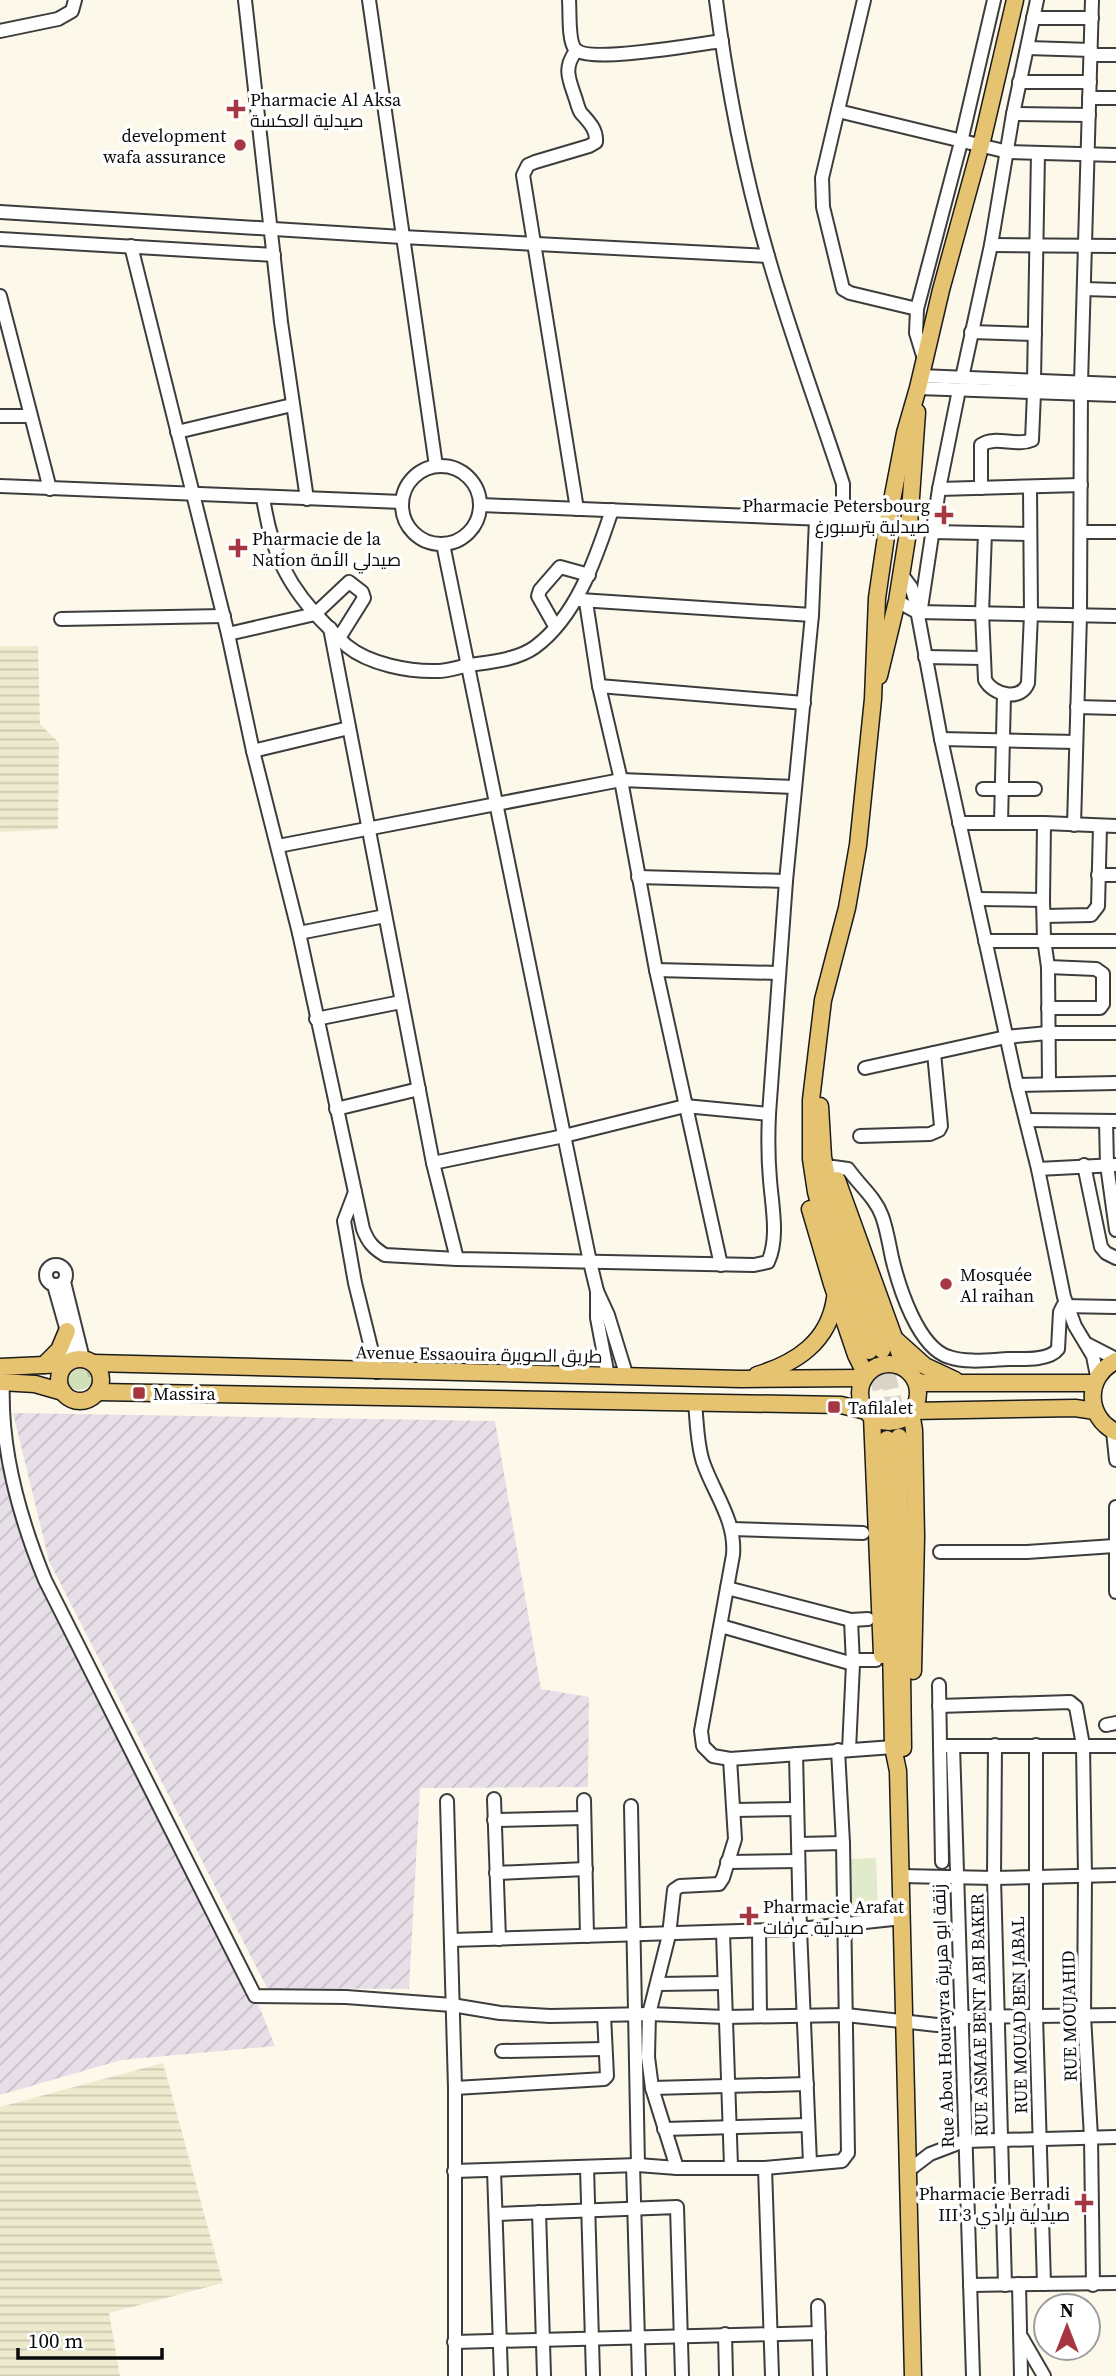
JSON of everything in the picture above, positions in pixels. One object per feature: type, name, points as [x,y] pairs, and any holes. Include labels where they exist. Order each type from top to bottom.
[{"type":"main road","points":[[875,1350],[820,1209],[813,1176],[816,1142],[810,1114],[823,1000],[855,866],[873,699],[877,598],[889,519],[905,433],[980,147],[1015,0]]},
{"type":"main road","points":[[873,699],[902,575],[910,518],[919,382]]},
{"type":"main road","points":[[889,519],[901,512],[910,518]]},
{"type":"main road","points":[[877,598],[886,602],[897,601]]},
{"type":"main road","points":[[816,1142],[834,1167],[845,1208],[905,1368],[916,1381],[918,1396],[911,1412],[914,1430],[916,1604],[912,1686],[898,1707],[892,1747],[898,1771],[913,2376]]},
{"type":"main road","points":[[816,1142],[806,1154],[804,1168],[809,1203],[835,1296],[865,1377]]},
{"type":"main road","points":[[741,1379],[777,1368],[806,1352],[824,1331],[832,1314],[835,1296]]},
{"type":"main road","points":[[44,1365],[59,1350],[67,1331]]},
{"type":"main road","points":[[891,1333],[925,1366],[968,1383]]},
{"type":"main road","points":[[1115,1432],[1104,1425],[1095,1411],[1092,1396],[1096,1379],[1106,1366],[1116,1360]]},
{"type":"main road","points":[[1,1377],[35,1384],[63,1392],[72,1399],[83,1400],[97,1391],[101,1384],[100,1373],[78,1362],[60,1375],[63,1392]]},
{"type":"main road","name":"Avenue Essaouira طريق الصويرة","points":[[1,1377],[44,1365],[78,1362],[627,1377],[865,1377]]},
{"type":"main road","points":[[898,1707],[883,1679],[869,1414],[860,1394],[865,1377],[881,1365],[893,1364],[905,1368]]},
{"type":"main road","points":[[916,1381],[968,1383],[1096,1379]]},
{"type":"main road","points":[[97,1391],[841,1405],[883,1421],[895,1421],[911,1412],[1075,1408],[1095,1411]]},
{"type":"main road","points":[[893,1438],[898,1707],[903,1751],[898,1771]]},
{"type":"street","points":[[0,31],[58,19],[72,11],[75,0]]},
{"type":"street","points":[[245,0],[292,405],[307,499]]},
{"type":"street","points":[[369,0],[436,466]]},
{"type":"street","points":[[569,0],[572,42],[576,51]]},
{"type":"street","points":[[716,0],[747,172],[768,256],[843,484],[846,520]]},
{"type":"street","points":[[864,0],[821,187],[823,207],[841,286],[850,293],[917,309]]},
{"type":"street","points":[[924,359],[916,333],[917,309],[961,142],[994,0]]},
{"type":"street","points":[[918,611],[939,489],[1037,0]]},
{"type":"street","points":[[1074,825],[1092,0]]},
{"type":"street","points":[[1033,18],[1092,18]]},
{"type":"street","points":[[576,51],[605,56],[722,41]]},
{"type":"street","points":[[1028,48],[1116,55]]},
{"type":"street","points":[[576,51],[567,68],[569,82],[596,139],[592,145],[535,162],[524,170],[577,509]]},
{"type":"street","points":[[1019,82],[1090,82]]},
{"type":"street","points":[[1089,98],[1116,98]]},
{"type":"street","points":[[838,111],[1008,152],[1116,155]]},
{"type":"street","points":[[1013,114],[1089,115]]},
{"type":"street","points":[[981,488],[982,444],[1025,443],[1032,440],[1038,153]]},
{"type":"street","points":[[0,212],[768,256]]},
{"type":"street","points":[[0,239],[274,255]]},
{"type":"street","points":[[990,245],[1116,246]]},
{"type":"street","points":[[131,246],[224,617],[253,751],[299,933],[367,1240],[374,1249],[385,1255],[721,1265],[761,1265],[768,1262],[772,1254],[773,1203],[768,1148],[769,1114],[786,881],[811,615],[816,519]]},
{"type":"street","points":[[1084,289],[1116,290]]},
{"type":"street","points":[[0,299],[50,489]]},
{"type":"street","points":[[971,332],[1035,334]]},
{"type":"street","points":[[919,382],[1082,389],[1116,395]]},
{"type":"street","points":[[1082,389],[1116,384]]},
{"type":"street","points":[[177,432],[292,405]]},
{"type":"street","points":[[0,416],[30,416]]},
{"type":"street","points":[[436,466],[458,469],[468,475],[475,484],[481,505],[477,522],[467,535],[443,544],[424,540],[410,528],[402,511],[407,485],[428,468],[436,466]]},
{"type":"street","points":[[843,484],[863,515]]},
{"type":"street","points":[[939,489],[1081,485]]},
{"type":"street","points":[[0,486],[402,502]]},
{"type":"street","points":[[985,533],[982,613],[983,658],[987,684],[1004,694],[1019,694],[1027,687],[1031,614],[1030,488]]},
{"type":"street","points":[[263,497],[279,560],[288,579],[315,614],[348,647],[392,666],[439,672],[499,661],[534,648],[581,600],[612,510]]},
{"type":"street","points":[[481,505],[846,520],[859,525],[889,519]]},
{"type":"street","points":[[846,520],[863,515],[889,519]]},
{"type":"street","points":[[932,532],[1030,534]]},
{"type":"street","points":[[1081,532],[1116,532]]},
{"type":"street","points":[[443,544],[590,1262],[597,1291],[608,1315],[627,1377]]},
{"type":"street","points":[[555,626],[539,599],[540,590],[560,567],[589,575]]},
{"type":"street","points":[[902,575],[914,593],[959,823],[1067,1306],[1075,1326],[1093,1356],[1096,1379]]},
{"type":"street","points":[[228,634],[315,614],[347,583],[362,592],[363,599],[335,633],[349,728],[370,827],[401,1002],[433,1163],[457,1259]]},
{"type":"street","points":[[581,600],[811,615]]},
{"type":"street","points":[[581,600],[621,780],[656,970],[721,1265]]},
{"type":"street","points":[[897,601],[918,611],[1116,616]]},
{"type":"street","points":[[61,619],[224,617]]},
{"type":"street","points":[[925,657],[983,658]]},
{"type":"street","points":[[599,686],[804,703]]},
{"type":"street","points":[[1001,823],[1004,694]]},
{"type":"street","points":[[1077,707],[1116,708]]},
{"type":"street","points":[[253,751],[349,728]]},
{"type":"street","points":[[941,739],[1076,742]]},
{"type":"street","points":[[278,846],[621,780],[795,787]]},
{"type":"street","points":[[983,789],[1035,789]]},
{"type":"street","points":[[959,823],[1116,826]]},
{"type":"street","points":[[1044,823],[1043,900],[1048,967],[1049,1083]]},
{"type":"street","points":[[1044,916],[1094,914],[1098,906],[1100,826]]},
{"type":"street","points":[[1098,875],[1116,875]]},
{"type":"street","points":[[638,877],[786,881]]},
{"type":"street","points":[[977,899],[1043,900]]},
{"type":"street","points":[[299,933],[385,916]]},
{"type":"street","points":[[985,941],[1116,941]]},
{"type":"street","points":[[1048,967],[1096,969],[1103,974],[1103,1004],[1100,1008],[1048,1008]]},
{"type":"street","points":[[656,970],[779,973]]},
{"type":"street","points":[[316,1019],[401,1002]]},
{"type":"street","points":[[865,1068],[1006,1037],[1048,1033],[1116,1033]]},
{"type":"street","points":[[860,1136],[930,1135],[939,1130],[941,1121],[934,1053]]},
{"type":"street","points":[[1017,1085],[1116,1083]]},
{"type":"street","points":[[336,1109],[419,1089]]},
{"type":"street","points":[[433,1163],[564,1136],[685,1106],[769,1114]]},
{"type":"street","points":[[1026,1120],[1111,1121],[1116,1230]]},
{"type":"street","points":[[1084,1165],[1101,1247],[1116,1258]]},
{"type":"street","points":[[1038,1169],[1112,1165]]},
{"type":"street","points":[[834,1167],[848,1169],[879,1210],[905,1297],[924,1338],[939,1353],[958,1359],[1011,1359],[1052,1355],[1059,1346],[1060,1310],[1067,1306],[1116,1307]]},
{"type":"street","points":[[355,1192],[344,1220],[355,1283],[377,1372]]},
{"type":"street","points":[[59,1284],[78,1362],[67,1331],[59,1284]]},
{"type":"street","points":[[597,1291],[597,1318],[608,1376]]},
{"type":"street","points":[[1087,1344],[1116,1360]]},
{"type":"street","points":[[1,1377],[1,1414],[7,1458],[33,1550],[45,1580],[255,1996],[346,1997],[550,2016],[846,2015],[937,2025],[960,2017],[1116,2015]]},
{"type":"street","points":[[695,1402],[702,1457],[732,1529],[734,1546],[701,1739],[707,1752],[730,1759],[892,1747]]},
{"type":"street","points":[[1115,1432],[1116,1460]]},
{"type":"street","points":[[1116,1507],[1116,1592]]},
{"type":"street","points":[[732,1529],[863,1533]]},
{"type":"street","points":[[940,1552],[1027,1552],[1114,1546]]},
{"type":"street","points":[[727,1588],[851,1620],[868,1619]]},
{"type":"street","points":[[454,2171],[636,2165],[765,2168],[842,2161],[849,2149],[843,1843],[844,1750],[853,1662],[851,1620]]},
{"type":"street","points":[[721,1626],[853,1662],[876,1660]]},
{"type":"street","points":[[939,1685],[939,1706],[947,1746],[942,1862]]},
{"type":"street","name":"RUE MOUJAHID","points":[[939,1706],[1072,1702],[1076,1707],[1083,1745],[1086,1876],[1084,2016],[1091,2137],[1093,2285]]},
{"type":"street","name":"RUE ASMAE BENT ABI BAKER","points":[[995,1745],[994,1878],[1005,2285]]},
{"type":"street","name":"RUE MOUAD BEN JABAL","points":[[1036,1745],[1036,2016],[1044,2284]]},
{"type":"street","points":[[947,1746],[1116,1746]]},
{"type":"street","name":"Rue Abou Hourayra زنقة ابو هريرة","points":[[947,1746],[957,1877],[973,2376]]},
{"type":"street","points":[[796,1754],[810,2163]]},
{"type":"street","points":[[677,2168],[652,2088],[648,2057],[649,2014],[670,1935],[674,1890],[680,1886],[719,1884],[734,1846],[730,1759]]},
{"type":"street","points":[[494,1799],[499,1939]]},
{"type":"street","points":[[584,1800],[587,1937]]},
{"type":"street","points":[[447,1801],[455,2088],[454,2376]]},
{"type":"street","points":[[631,1806],[635,2014],[634,2208],[639,2376]]},
{"type":"street","points":[[734,1810],[797,1809]]},
{"type":"street","points":[[494,1820],[584,1818]]},
{"type":"street","points":[[799,1844],[843,1843]]},
{"type":"street","points":[[727,1862],[798,1861]]},
{"type":"street","points":[[496,1873],[586,1869]]},
{"type":"street","points":[[901,1876],[994,1878],[1116,1875]]},
{"type":"street","points":[[451,1940],[723,1933],[800,1929],[902,1918]]},
{"type":"street","points":[[759,1931],[760,2016]]},
{"type":"street","points":[[723,1933],[731,2166]]},
{"type":"street","points":[[658,1984],[724,1983]]},
{"type":"street","points":[[455,2088],[604,2079],[608,2070],[604,2049],[604,2015]]},
{"type":"street","points":[[502,2051],[604,2049]]},
{"type":"street","points":[[652,2088],[807,2084]]},
{"type":"street","points":[[664,2129],[808,2125]]},
{"type":"street","points":[[909,2170],[930,2154],[964,2141],[1116,2137]]},
{"type":"street","points":[[587,2167],[593,2376]]},
{"type":"street","points":[[765,2168],[772,2376]]},
{"type":"street","points":[[494,2170],[501,2376]]},
{"type":"street","points":[[496,2214],[677,2207],[682,2376]]},
{"type":"street","points":[[539,2212],[544,2376]]},
{"type":"street","points":[[970,2285],[1116,2283]]},
{"type":"street","points":[[1019,2284],[1021,2376]]},
{"type":"street","points":[[818,2306],[820,2376]]},
{"type":"street","points":[[454,2342],[819,2333]]},
{"type":"street","points":[[724,2334],[726,2376]]},
{"type":"street","points":[[1020,2335],[1044,2376]]},
{"type":"shaded area","points":[[0,646],[38,646],[40,724],[59,743],[58,829],[0,832]]},
{"type":"shaded area","points":[[0,1397],[1,1422],[38,1564],[255,1996],[275,2046],[121,2060],[0,2095]]},
{"type":"shaded area","points":[[13,1413],[495,1421],[541,1689],[589,1697],[588,1787],[420,1788],[409,1989],[267,1988],[49,1561]]},
{"type":"shaded area","points":[[163,2063],[223,2283],[109,2313],[120,2376],[0,2376],[0,2107]]},
{"type":"green space","points":[[79,1362],[89,1366],[93,1376],[89,1386],[79,1390],[69,1386],[65,1376],[69,1366]]},
{"type":"green space","points":[[876,1858],[878,1913],[848,1914],[847,1859]]},
{"type":"tunnel","points":[[882,1350],[899,1437]]},
{"type":"tunnel","points":[[869,1351],[882,1394],[887,1439]]},
{"type":"place","name":"Pharmacie Al Aksa صيدلية العكسة","points":[[236,109]]},
{"type":"place","name":"development wafa assurance","points":[[240,145]]},
{"type":"place","name":"Pharmacie Petersbourg صيدلية بترسبورغ","points":[[944,515]]},
{"type":"place","name":"Pharmacie de la Nation صيدلي الأمة","points":[[238,548]]},
{"type":"place","name":"Mosquée Al raihan","points":[[946,1284]]},
{"type":"place","name":"Massira","points":[[139,1393]]},
{"type":"place","name":"Tafilalet","points":[[834,1407]]},
{"type":"place","name":"Pharmacie Arafat صيدلية عرفات","points":[[749,1916]]},
{"type":"place","name":"Pharmacie Berradi III صيدلية برادي 3","points":[[1084,2203]]}]
